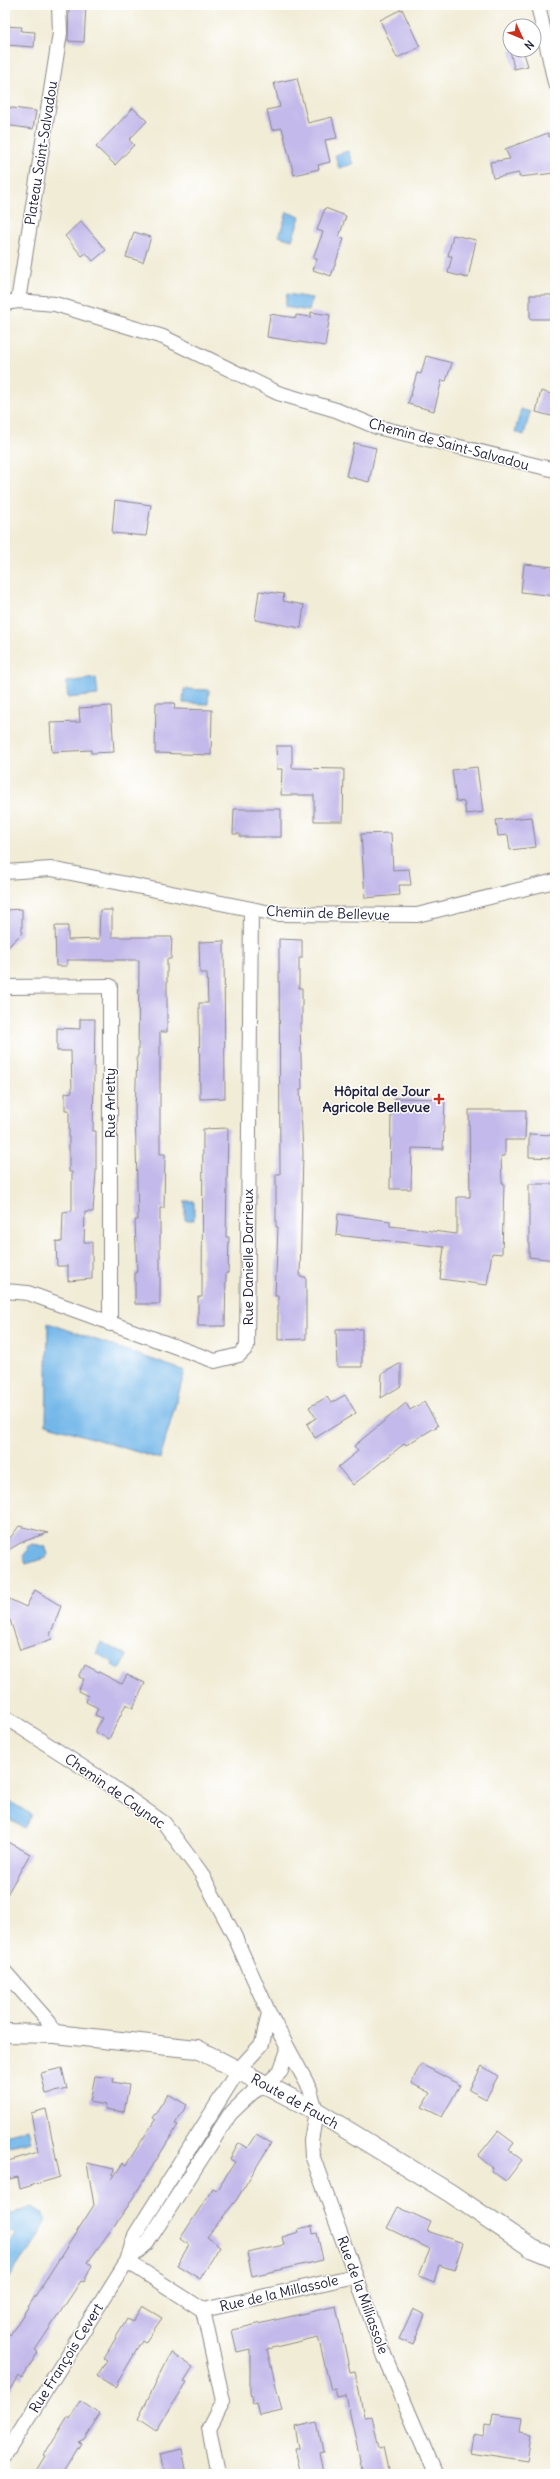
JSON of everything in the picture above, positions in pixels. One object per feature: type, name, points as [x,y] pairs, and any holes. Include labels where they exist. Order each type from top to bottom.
[{"type":"street","name":"Plateau Saint-Salvadou","points":[[12,302],[60,33],[59,5]]},
{"type":"street","points":[[538,5],[555,83]]},
{"type":"street","name":"Chemin de Saint-Salvadou","points":[[12,302],[55,304],[163,337],[278,394],[336,410],[377,427],[555,470]]},
{"type":"street","name":"Chemin de Bellevue","points":[[5,872],[51,869],[276,914],[417,915],[555,881]]},
{"type":"street","name":"Rue Danielle Darrieux","points":[[5,1291],[28,1293],[215,1361],[239,1355],[247,1347],[251,910]]},
{"type":"street","name":"Rue Arletty","points":[[5,987],[110,986],[110,1324]]},
{"type":"street","name":"Chemin de Caynac","points":[[5,1717],[98,1777],[164,1823],[200,1872],[234,1935],[269,2013],[310,2090],[316,2111]]},
{"type":"street","points":[[5,1972],[49,2022],[55,2034]]},
{"type":"street","points":[[239,2070],[262,2044],[269,2013]]},
{"type":"street","name":"Route de Fauch","points":[[5,2033],[55,2034],[197,2049],[267,2084],[316,2111],[450,2193],[533,2249],[555,2258]]},
{"type":"street","points":[[267,2084],[280,2072],[288,2050]]},
{"type":"street","name":"Rue François Cevert","points":[[5,2455],[127,2261],[135,2235],[239,2070]]},
{"type":"street","name":"Rue François Cevert","points":[[127,2261],[147,2243],[230,2114],[253,2092],[267,2084]]},
{"type":"street","name":"Rue de la Milliassole","points":[[316,2111],[311,2140],[312,2155],[385,2357],[434,2474]]},
{"type":"street","points":[[127,2261],[203,2310],[223,2401],[209,2428],[218,2474]]},
{"type":"street","name":"Rue de la Millassole","points":[[203,2310],[356,2276]]},
{"type":"water","points":[[348,151],[353,164],[339,168],[335,155]]},
{"type":"water","points":[[287,212],[300,217],[292,240],[279,236]]},
{"type":"water","points":[[287,294],[312,298],[309,311],[285,307]]},
{"type":"water","points":[[521,409],[530,412],[524,435],[515,432]]},
{"type":"water","points":[[96,678],[98,695],[68,698],[66,682]]},
{"type":"water","points":[[184,689],[209,690],[208,704],[183,703]]},
{"type":"water","points":[[185,1201],[194,1201],[194,1220],[185,1220]]},
{"type":"water","points":[[48,1323],[185,1371],[160,1459],[46,1424]]},
{"type":"water","points":[[32,1544],[45,1546],[48,1554],[45,1558],[26,1564],[23,1556],[28,1550],[27,1547]]},
{"type":"water","points":[[101,1642],[127,1656],[120,1669],[112,1665],[113,1662],[96,1653]]},
{"type":"water","points":[[9,1801],[32,1815],[24,1828],[5,1816],[5,1808]]},
{"type":"water","points":[[28,2129],[31,2141],[5,2147],[5,2135]]},
{"type":"water","points":[[32,2207],[42,2212],[46,2222],[30,2251],[23,2257],[10,2277],[5,2281],[5,2248],[16,2235],[13,2231],[5,2234],[5,2217]]},
{"type":"building","points":[[69,5],[86,5],[84,42],[68,41]]},
{"type":"building","points":[[402,9],[420,47],[397,58],[380,20]]},
{"type":"building","points":[[5,26],[22,27],[21,31],[35,32],[34,47],[5,45]]},
{"type":"building","points":[[512,58],[526,58],[528,66],[514,69]]},
{"type":"building","points":[[297,78],[308,123],[332,117],[337,138],[325,140],[330,162],[318,165],[319,169],[294,175],[282,128],[272,130],[267,110],[280,107],[274,83]]},
{"type":"building","points":[[5,107],[36,111],[33,129],[5,125]]},
{"type":"building","points":[[133,108],[147,121],[129,140],[134,145],[115,165],[96,147]]},
{"type":"building","points":[[548,133],[549,137],[555,135],[555,173],[519,177],[519,173],[493,178],[490,162],[510,159],[505,149]]},
{"type":"building","points":[[325,208],[346,216],[339,237],[344,239],[331,276],[313,270],[317,259],[313,258],[323,232],[317,230]]},
{"type":"building","points":[[81,221],[106,250],[93,261],[86,253],[82,256],[65,236]]},
{"type":"building","points":[[134,232],[151,237],[143,262],[126,257]]},
{"type":"building","points":[[453,235],[476,240],[468,278],[448,273],[452,256],[448,256]]},
{"type":"building","points":[[530,295],[555,295],[555,319],[530,319]]},
{"type":"building","points":[[311,312],[330,315],[325,346],[267,337],[270,314],[296,318],[296,315],[311,317]]},
{"type":"building","points":[[426,356],[452,363],[446,381],[442,380],[434,411],[408,404],[417,373],[421,374]]},
{"type":"building","points":[[541,391],[555,395],[555,417],[536,412]]},
{"type":"building","points":[[354,443],[376,448],[369,482],[346,476]]},
{"type":"building","points":[[115,500],[151,505],[146,536],[112,533]]},
{"type":"building","points":[[524,564],[555,567],[555,596],[521,592]]},
{"type":"building","points":[[259,591],[284,594],[283,601],[304,605],[301,628],[255,620]]},
{"type":"building","points":[[156,703],[175,703],[174,709],[212,710],[211,755],[155,753]]},
{"type":"building","points":[[111,706],[114,752],[91,753],[91,750],[52,752],[50,723],[80,722],[79,708]]},
{"type":"building","points":[[276,746],[292,746],[292,768],[344,769],[343,821],[314,821],[314,795],[281,795],[282,769],[277,769]]},
{"type":"building","points":[[477,767],[483,812],[466,814],[464,802],[456,801],[452,770]]},
{"type":"building","points":[[234,809],[281,809],[281,837],[240,837],[240,834],[233,834]]},
{"type":"building","points":[[532,817],[536,847],[510,850],[508,835],[498,836],[496,820]]},
{"type":"building","points":[[391,833],[393,870],[409,869],[411,885],[399,885],[400,895],[365,898],[361,834]]},
{"type":"building","points":[[22,909],[22,933],[5,950],[5,910]]},
{"type":"building","points":[[100,910],[112,910],[112,937],[172,937],[171,959],[167,959],[167,1032],[160,1032],[160,1154],[165,1154],[164,1208],[160,1208],[160,1304],[135,1304],[135,1272],[137,1272],[135,1220],[138,1220],[135,1110],[138,1056],[139,960],[67,960],[67,966],[56,966],[55,926],[68,926],[68,940],[99,939]]},
{"type":"building","points":[[279,939],[302,940],[302,958],[299,958],[299,988],[302,988],[302,1024],[300,1024],[302,1089],[300,1089],[303,1153],[300,1277],[306,1277],[306,1339],[278,1340],[278,1296],[275,1296],[278,1227],[276,1227],[276,1174],[280,1174]]},
{"type":"building","points":[[224,941],[225,1098],[200,1099],[199,1003],[208,1003],[207,973],[200,973],[199,942]]},
{"type":"building","points":[[80,1019],[95,1019],[93,1131],[96,1131],[96,1172],[93,1212],[85,1212],[84,1242],[92,1242],[92,1279],[68,1281],[68,1266],[57,1266],[56,1241],[62,1242],[63,1212],[72,1211],[72,1172],[69,1172],[69,1110],[65,1110],[65,1093],[72,1092],[71,1051],[57,1051],[57,1028],[80,1029]]},
{"type":"building","points":[[395,1098],[445,1099],[443,1149],[412,1148],[411,1189],[390,1189],[391,1109],[396,1109]]},
{"type":"building","points":[[469,1110],[526,1110],[525,1140],[505,1140],[505,1156],[501,1156],[502,1183],[504,1183],[502,1254],[492,1253],[487,1285],[440,1279],[444,1247],[336,1235],[338,1214],[390,1221],[390,1226],[457,1234],[457,1197],[470,1197]]},
{"type":"building","points":[[228,1128],[226,1237],[229,1237],[228,1273],[226,1273],[225,1326],[198,1326],[198,1297],[202,1297],[203,1129]]},
{"type":"building","points":[[529,1134],[555,1135],[555,1158],[529,1157]]},
{"type":"building","points":[[529,1184],[555,1184],[555,1260],[529,1257]]},
{"type":"building","points":[[336,1329],[362,1329],[362,1367],[337,1367]]},
{"type":"building","points":[[401,1363],[401,1386],[381,1398],[382,1374]]},
{"type":"building","points":[[345,1395],[356,1413],[315,1438],[307,1424],[316,1418],[309,1407],[327,1397],[331,1403]]},
{"type":"building","points":[[424,1402],[438,1426],[406,1445],[405,1443],[353,1485],[338,1467],[358,1451],[354,1446],[406,1403],[410,1410]]},
{"type":"building","points":[[19,1526],[48,1533],[22,1542],[5,1552],[5,1545]]},
{"type":"building","points":[[35,1590],[61,1606],[50,1635],[52,1639],[20,1650],[10,1620],[5,1619],[5,1597],[26,1607]]},
{"type":"building","points":[[85,1665],[122,1684],[127,1675],[145,1683],[133,1708],[126,1704],[109,1739],[95,1732],[102,1718],[95,1715],[98,1708],[86,1702],[88,1696],[78,1691],[84,1679],[79,1677]]},
{"type":"building","points":[[5,1840],[30,1854],[5,1898]]},
{"type":"building","points":[[421,2064],[460,2085],[442,2117],[422,2107],[430,2093],[411,2083]]},
{"type":"building","points":[[482,2066],[498,2076],[486,2099],[469,2090]]},
{"type":"building","points":[[62,2068],[67,2089],[46,2094],[41,2073]]},
{"type":"building","points":[[95,2076],[114,2078],[113,2082],[129,2085],[124,2112],[105,2109],[106,2105],[90,2102]]},
{"type":"building","points":[[168,2094],[187,2105],[175,2124],[178,2125],[126,2209],[88,2262],[92,2265],[84,2282],[81,2281],[35,2350],[38,2352],[22,2378],[19,2375],[5,2397],[5,2331],[10,2335],[94,2205],[87,2163],[114,2169],[112,2179],[123,2163],[126,2165],[155,2120],[152,2118]]},
{"type":"building","points":[[46,2109],[60,2177],[20,2189],[18,2177],[5,2180],[5,2162],[38,2152],[31,2113]]},
{"type":"building","points":[[498,2131],[514,2143],[509,2150],[522,2160],[506,2181],[491,2171],[493,2168],[478,2156]]},
{"type":"building","points":[[256,2134],[271,2143],[237,2199],[207,2237],[220,2246],[200,2279],[177,2265],[189,2245],[180,2239],[213,2188],[216,2191],[235,2162],[230,2159],[239,2143],[247,2148]]},
{"type":"building","points":[[398,2207],[431,2222],[427,2231],[463,2243],[454,2270],[439,2265],[434,2282],[419,2276],[430,2249],[387,2228]]},
{"type":"building","points":[[312,2226],[313,2234],[317,2233],[323,2260],[252,2276],[247,2253],[284,2245],[282,2237],[299,2232],[298,2229]]},
{"type":"building","points":[[142,2306],[162,2318],[145,2343],[142,2341],[115,2387],[97,2376],[107,2360],[104,2358],[127,2319],[132,2322]]},
{"type":"building","points":[[336,2306],[350,2372],[355,2371],[364,2417],[372,2416],[379,2448],[383,2447],[389,2474],[363,2474],[346,2395],[337,2397],[335,2389],[331,2390],[318,2337],[267,2349],[282,2411],[260,2416],[257,2403],[253,2404],[250,2393],[250,2349],[237,2352],[232,2330]]},
{"type":"building","points":[[413,2309],[425,2315],[413,2345],[399,2339]]},
{"type":"building","points":[[171,2352],[193,2367],[184,2381],[187,2382],[156,2431],[138,2419]]},
{"type":"building","points":[[80,2401],[100,2414],[84,2439],[78,2442],[81,2443],[62,2474],[35,2474],[46,2456],[44,2455],[68,2416],[70,2418]]},
{"type":"building","points":[[493,2414],[522,2418],[520,2432],[532,2434],[528,2461],[470,2452],[473,2435],[484,2437],[485,2425],[491,2426]]},
{"type":"building","points":[[317,2422],[323,2452],[319,2453],[323,2474],[301,2474],[295,2449],[299,2448],[295,2427]]},
{"type":"building","points":[[182,2449],[187,2474],[164,2474],[160,2454]]},
{"type":"place","name":"Hôpital de Jour Agricole Bellevue","points":[[439,1099]]}]
